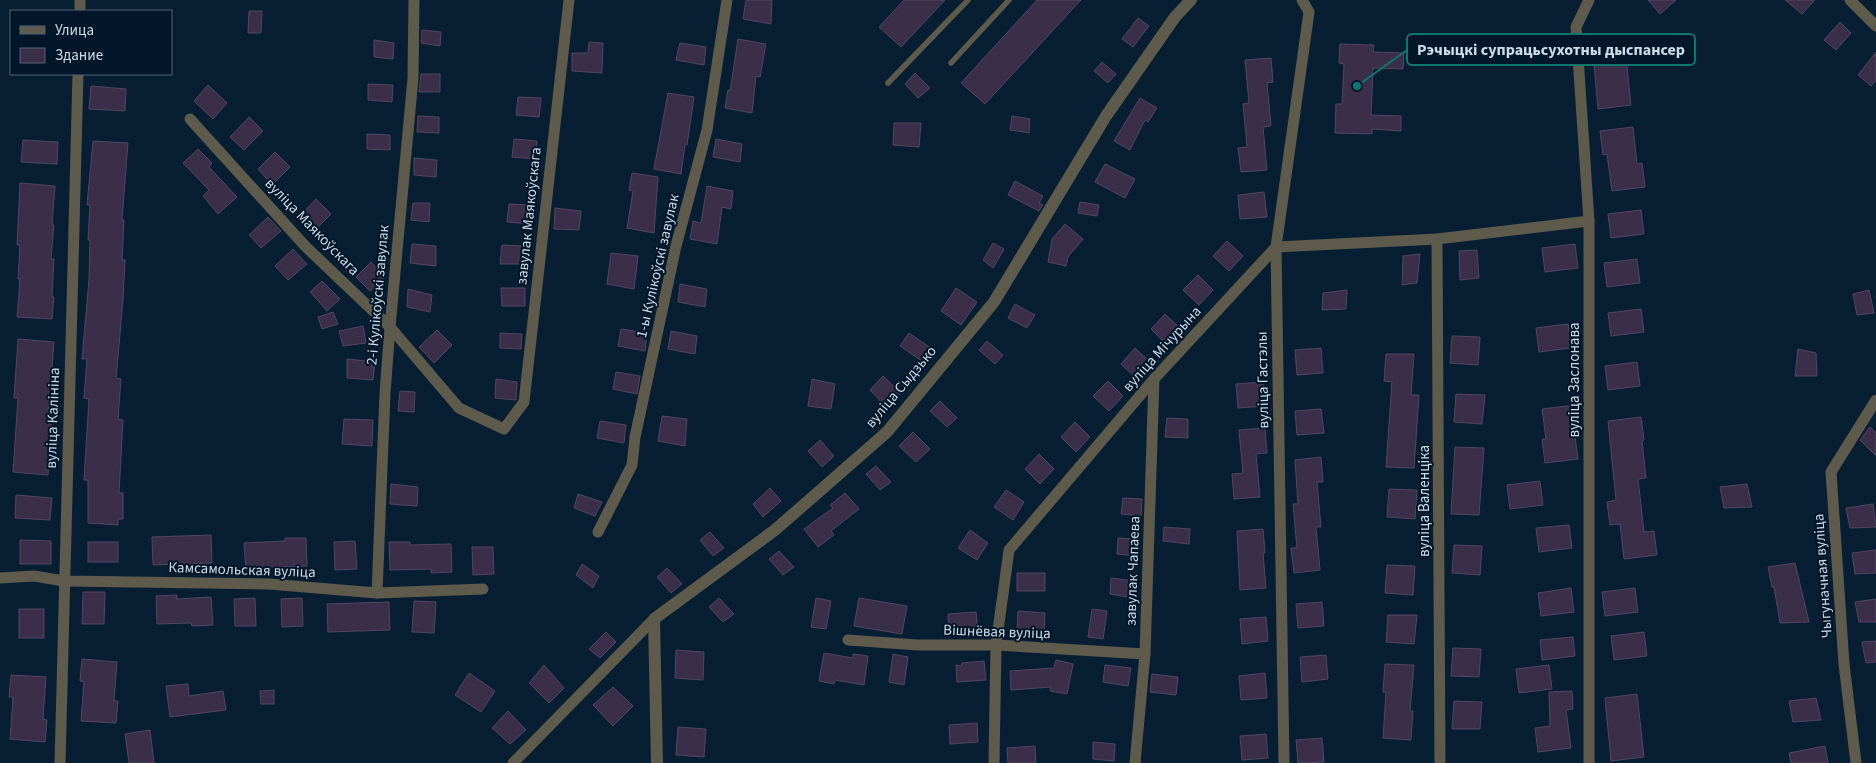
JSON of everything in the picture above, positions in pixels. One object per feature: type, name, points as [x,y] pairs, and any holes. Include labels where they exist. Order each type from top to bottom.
[{"type":"street","name":"2-і Кулікоўскі завулак","points":[[377,592],[390,327],[413,78],[414,0]]},
{"type":"street","name":"завулак Маякоўскага","points":[[504,428],[524,402],[569,0]]},
{"type":"street","name":"1-ы Кулікоўскі завулак","points":[[598,532],[632,465],[635,437],[676,246],[707,130],[727,0]]},
{"type":"street","name":"вуліца Сыдзько","points":[[654,620],[775,530],[887,432],[994,302],[1106,116],[1175,17],[1191,0]]},
{"type":"street","name":"вуліца Гастэлы","points":[[1284,763],[1276,247],[1309,12],[1302,0]]},
{"type":"street","name":"вуліца Заслонава","points":[[1589,0],[1576,27],[1589,220],[1590,763]]},
{"type":"street","points":[[1850,0],[1874,21]]},
{"type":"street","name":"вуліца Калініна","points":[[60,763],[78,75]]},
{"type":"street","name":"вуліца Маякоўскага","points":[[190,119],[306,247],[390,327],[459,408],[504,428]]},
{"type":"street","points":[[1276,247],[1437,239],[1589,220]]},
{"type":"street","name":"вуліца Валенціка","points":[[1437,239],[1440,763]]},
{"type":"street","name":"вуліца Мічурына","points":[[994,763],[996,645],[1009,550],[1154,379],[1276,247]]},
{"type":"street","name":"завулак Чапаева","points":[[1135,763],[1145,654],[1154,379]]},
{"type":"street","name":"Чыгуначная вуліца","points":[[1856,763],[1844,664],[1831,472],[1876,400]]},
{"type":"street","name":"Камсамольская вуліца","points":[[0,578],[34,576],[64,581],[269,584],[377,592],[483,589]]},
{"type":"street","points":[[513,763],[654,620]]},
{"type":"street","points":[[654,620],[657,763]]},
{"type":"street","name":"Вішнёвая вуліца","points":[[848,640],[918,645],[996,645],[1145,654]]},
{"type":"lane","points":[[888,83],[968,0]]},
{"type":"lane","points":[[951,63],[1009,0]]},
{"type":"building","points":[[746,0],[772,0],[771,24],[743,19]]},
{"type":"building","points":[[904,0],[945,0],[901,47],[879,27]]},
{"type":"building","points":[[1037,0],[1081,0],[985,104],[961,83]]},
{"type":"building","points":[[1648,0],[1676,0],[1660,14]]},
{"type":"building","points":[[1785,0],[1815,0],[1802,14]]},
{"type":"building","points":[[249,11],[262,11],[261,33],[248,33]]},
{"type":"building","points":[[1138,18],[1149,26],[1133,47],[1122,39]]},
{"type":"building","points":[[1840,22],[1851,33],[1836,50],[1824,40]]},
{"type":"building","points":[[422,30],[441,32],[440,46],[421,43]]},
{"type":"building","points":[[1624,38],[1631,105],[1598,109],[1592,42]]},
{"type":"building","points":[[738,39],[766,44],[760,77],[756,76],[752,113],[725,108],[728,90],[730,91]]},
{"type":"building","points":[[374,40],[394,43],[393,59],[374,57]]},
{"type":"building","points":[[589,42],[603,43],[602,73],[572,71],[572,53],[588,53]]},
{"type":"building","points":[[680,43],[706,47],[704,65],[676,60]]},
{"type":"building","points":[[1340,44],[1374,45],[1373,52],[1404,53],[1403,69],[1373,68],[1371,115],[1401,116],[1401,131],[1372,129],[1372,134],[1335,133],[1336,104],[1342,104],[1344,64],[1339,63]]},
{"type":"building","points":[[1876,52],[1876,80],[1871,86],[1858,75]]},
{"type":"building","points":[[1271,58],[1273,82],[1267,83],[1271,126],[1263,127],[1267,170],[1241,172],[1238,148],[1247,147],[1243,104],[1249,103],[1245,60]]},
{"type":"building","points":[[1102,62],[1116,74],[1108,83],[1094,71]]},
{"type":"building","points":[[915,73],[930,88],[918,98],[905,84]]},
{"type":"building","points":[[421,74],[440,74],[440,92],[419,92]]},
{"type":"building","points":[[368,84],[393,85],[392,102],[368,100]]},
{"type":"building","points":[[208,85],[227,103],[213,119],[194,101]]},
{"type":"building","points":[[91,86],[126,89],[125,111],[89,109]]},
{"type":"building","points":[[668,93],[694,97],[681,174],[654,169]]},
{"type":"building","points":[[518,97],[541,98],[539,117],[516,115]]},
{"type":"building","points":[[1140,98],[1157,108],[1148,122],[1145,120],[1130,150],[1114,141]]},
{"type":"building","points":[[418,116],[439,117],[439,133],[417,132]]},
{"type":"building","points":[[1012,116],[1030,119],[1029,133],[1010,130]]},
{"type":"building","points":[[249,117],[263,131],[244,150],[230,137]]},
{"type":"building","points":[[894,123],[921,123],[919,147],[893,145]]},
{"type":"building","points":[[1633,127],[1637,164],[1642,163],[1645,187],[1612,191],[1607,154],[1603,155],[1600,131]]},
{"type":"building","points":[[367,134],[390,135],[390,150],[367,149]]},
{"type":"building","points":[[514,139],[537,141],[535,159],[512,157]]},
{"type":"building","points":[[716,139],[742,144],[740,162],[713,157]]},
{"type":"building","points":[[23,140],[58,142],[57,164],[21,162]]},
{"type":"building","points":[[93,141],[128,143],[122,220],[124,220],[122,260],[125,260],[123,300],[116,378],[121,379],[118,419],[123,420],[119,493],[123,493],[123,519],[118,519],[118,525],[88,523],[88,480],[84,480],[89,399],[84,398],[87,359],[82,359],[89,280],[90,240],[88,240],[90,205],[87,205]]},
{"type":"building","points":[[198,149],[212,163],[209,167],[237,197],[218,214],[203,196],[209,190],[183,163]]},
{"type":"building","points":[[275,152],[290,167],[272,185],[258,169]]},
{"type":"building","points":[[414,158],[437,160],[436,177],[414,175]]},
{"type":"building","points":[[1105,164],[1135,179],[1125,198],[1095,182]]},
{"type":"building","points":[[632,173],[658,177],[654,233],[627,228],[633,191],[629,190]]},
{"type":"building","points":[[1015,181],[1043,196],[1039,203],[1043,205],[1039,211],[1008,195]]},
{"type":"building","points":[[20,183],[55,186],[51,259],[54,259],[52,319],[17,317],[20,279],[18,279],[20,245],[17,245]]},
{"type":"building","points":[[707,186],[733,191],[731,209],[722,207],[717,244],[690,239],[693,221],[701,223]]},
{"type":"building","points":[[1264,192],[1267,217],[1240,219],[1238,195]]},
{"type":"building","points":[[316,199],[331,214],[313,232],[299,217]]},
{"type":"building","points":[[1080,202],[1099,205],[1097,216],[1078,213]]},
{"type":"building","points":[[413,203],[430,203],[429,222],[411,220]]},
{"type":"building","points":[[509,204],[532,205],[531,224],[507,222]]},
{"type":"building","points":[[555,208],[581,211],[579,230],[554,229]]},
{"type":"building","points":[[1641,210],[1644,234],[1611,238],[1608,214]]},
{"type":"building","points":[[268,217],[281,231],[261,248],[249,235]]},
{"type":"building","points":[[1065,224],[1083,239],[1068,257],[1066,266],[1048,262],[1052,239]]},
{"type":"building","points":[[1227,241],[1243,256],[1229,271],[1213,256]]},
{"type":"building","points":[[993,243],[1004,249],[993,268],[983,260]]},
{"type":"building","points":[[412,244],[436,246],[436,266],[410,263]]},
{"type":"building","points":[[1575,244],[1578,268],[1545,272],[1542,248]]},
{"type":"building","points":[[502,245],[526,246],[526,264],[500,264]]},
{"type":"building","points":[[293,249],[307,264],[288,280],[275,266]]},
{"type":"building","points":[[1477,250],[1479,278],[1460,280],[1459,251]]},
{"type":"building","points":[[611,253],[638,256],[634,289],[607,284]]},
{"type":"building","points":[[1420,254],[1417,283],[1402,285],[1403,256]]},
{"type":"building","points":[[1637,259],[1640,283],[1607,287],[1604,263]]},
{"type":"building","points":[[371,262],[385,277],[370,291],[356,277]]},
{"type":"building","points":[[1198,275],[1213,290],[1199,305],[1183,290]]},
{"type":"building","points":[[322,281],[340,299],[327,311],[310,292]]},
{"type":"building","points":[[680,284],[707,289],[705,307],[678,302]]},
{"type":"building","points":[[501,288],[525,288],[525,306],[502,306]]},
{"type":"building","points":[[956,288],[977,302],[961,325],[941,311]]},
{"type":"building","points":[[408,289],[432,295],[430,312],[407,307]]},
{"type":"building","points":[[1347,290],[1346,309],[1322,310],[1323,293]]},
{"type":"building","points":[[1869,290],[1874,313],[1857,315],[1853,294]]},
{"type":"building","points":[[1015,304],[1035,315],[1027,328],[1008,318]]},
{"type":"building","points":[[1641,309],[1644,332],[1611,336],[1608,313]]},
{"type":"building","points":[[333,312],[338,324],[322,329],[318,317]]},
{"type":"building","points":[[1165,314],[1181,329],[1166,344],[1151,329]]},
{"type":"building","points":[[1568,324],[1571,348],[1539,352],[1536,328]]},
{"type":"building","points":[[363,326],[366,343],[343,346],[339,331]]},
{"type":"building","points":[[621,329],[647,333],[645,351],[618,346]]},
{"type":"building","points":[[437,330],[452,345],[434,363],[419,347]]},
{"type":"building","points":[[671,331],[697,336],[695,354],[668,349]]},
{"type":"building","points":[[500,333],[522,334],[521,349],[500,348]]},
{"type":"building","points":[[909,333],[935,351],[926,364],[900,346]]},
{"type":"building","points":[[1452,336],[1480,337],[1478,365],[1450,363]]},
{"type":"building","points":[[18,339],[54,342],[48,415],[52,415],[48,475],[13,472],[18,398],[14,398]]},
{"type":"building","points":[[987,341],[1003,355],[995,364],[979,350]]},
{"type":"building","points":[[1135,348],[1151,363],[1136,378],[1121,364]]},
{"type":"building","points":[[1321,348],[1323,373],[1297,375],[1295,350]]},
{"type":"building","points":[[1798,349],[1816,353],[1817,376],[1795,376]]},
{"type":"building","points":[[1386,354],[1414,354],[1411,395],[1419,395],[1414,468],[1386,467],[1392,382],[1384,381]]},
{"type":"building","points":[[347,359],[375,362],[373,380],[347,378]]},
{"type":"building","points":[[1637,362],[1640,386],[1608,390],[1605,366]]},
{"type":"building","points":[[616,372],[640,376],[637,394],[613,389]]},
{"type":"building","points":[[883,376],[901,393],[886,407],[870,390]]},
{"type":"building","points":[[496,379],[517,382],[516,400],[495,398]]},
{"type":"building","points":[[812,379],[835,384],[831,409],[808,406]]},
{"type":"building","points":[[1108,381],[1123,396],[1109,411],[1093,396]]},
{"type":"building","points":[[1263,382],[1265,406],[1238,408],[1236,384]]},
{"type":"building","points":[[400,391],[415,392],[414,412],[398,411]]},
{"type":"building","points":[[1456,394],[1485,395],[1482,424],[1454,422]]},
{"type":"building","points":[[940,401],[957,418],[947,427],[930,411]]},
{"type":"building","points":[[1575,405],[1578,429],[1574,429],[1578,459],[1545,463],[1542,439],[1546,439],[1542,409]]},
{"type":"building","points":[[1321,409],[1324,433],[1297,435],[1295,411]]},
{"type":"building","points":[[662,416],[687,419],[685,446],[658,441]]},
{"type":"building","points":[[1641,417],[1646,478],[1638,479],[1644,532],[1654,531],[1657,555],[1624,559],[1620,524],[1610,525],[1607,502],[1616,500],[1608,421]]},
{"type":"building","points":[[1167,418],[1188,419],[1188,438],[1165,437]]},
{"type":"building","points":[[344,419],[373,420],[372,446],[342,444]]},
{"type":"building","points":[[600,421],[626,425],[624,443],[597,438]]},
{"type":"building","points":[[1075,422],[1090,437],[1076,452],[1061,437]]},
{"type":"building","points":[[1870,427],[1876,433],[1876,456],[1860,440]]},
{"type":"building","points":[[1265,428],[1267,453],[1256,454],[1260,497],[1234,499],[1232,474],[1243,473],[1239,430]]},
{"type":"building","points":[[913,432],[930,449],[916,462],[899,446]]},
{"type":"building","points":[[820,440],[834,456],[822,467],[808,451]]},
{"type":"building","points":[[1455,447],[1484,448],[1479,515],[1451,514]]},
{"type":"building","points":[[1039,454],[1054,469],[1040,484],[1025,469]]},
{"type":"building","points":[[1321,457],[1323,482],[1317,482],[1321,527],[1316,527],[1320,570],[1294,573],[1291,548],[1297,548],[1293,504],[1298,504],[1295,460]]},
{"type":"building","points":[[876,466],[891,482],[880,490],[866,474]]},
{"type":"building","points":[[1540,481],[1543,505],[1510,509],[1507,485]]},
{"type":"building","points":[[391,484],[418,487],[417,506],[390,504]]},
{"type":"building","points":[[1747,484],[1752,507],[1724,508],[1720,487]]},
{"type":"building","points":[[770,488],[781,501],[763,517],[753,504]]},
{"type":"building","points":[[1389,489],[1417,490],[1415,519],[1387,517]]},
{"type":"building","points":[[1006,490],[1024,502],[1013,520],[994,507]]},
{"type":"building","points":[[845,493],[859,509],[831,531],[834,535],[818,547],[804,529],[833,508],[830,505]]},
{"type":"building","points":[[578,494],[602,502],[595,516],[574,508]]},
{"type":"building","points":[[16,495],[52,498],[50,520],[15,518]]},
{"type":"building","points":[[1123,498],[1142,499],[1141,516],[1121,514]]},
{"type":"building","points":[[1873,504],[1876,527],[1850,528],[1846,508]]},
{"type":"building","points":[[1569,525],[1572,548],[1539,552],[1536,528]]},
{"type":"building","points":[[1164,527],[1190,529],[1189,544],[1163,541]]},
{"type":"building","points":[[1263,529],[1266,588],[1240,590],[1237,531]]},
{"type":"building","points":[[970,530],[988,543],[977,560],[958,548]]},
{"type":"building","points":[[710,532],[724,548],[713,556],[700,540]]},
{"type":"building","points":[[211,535],[212,563],[153,565],[152,537]]},
{"type":"building","points":[[285,538],[306,538],[307,566],[267,567],[267,570],[246,571],[244,543],[285,541]]},
{"type":"building","points":[[1118,538],[1137,539],[1136,556],[1117,554]]},
{"type":"building","points":[[20,540],[51,541],[51,564],[20,564]]},
{"type":"building","points":[[355,541],[357,569],[335,570],[334,542]]},
{"type":"building","points":[[88,542],[118,542],[118,562],[88,562]]},
{"type":"building","points":[[389,542],[410,542],[410,545],[451,544],[452,572],[431,573],[431,569],[390,570]]},
{"type":"building","points":[[1454,545],[1482,546],[1480,575],[1452,573]]},
{"type":"building","points":[[472,547],[493,547],[494,574],[473,575]]},
{"type":"building","points":[[1876,550],[1876,573],[1855,574],[1852,553]]},
{"type":"building","points":[[779,551],[794,567],[783,575],[769,559]]},
{"type":"building","points":[[1795,563],[1809,622],[1780,623],[1774,587],[1772,587],[1768,567]]},
{"type":"building","points":[[582,564],[599,576],[593,588],[576,575]]},
{"type":"building","points":[[1387,565],[1415,566],[1413,595],[1385,593]]},
{"type":"building","points":[[667,568],[682,584],[671,593],[657,577]]},
{"type":"building","points":[[1017,573],[1045,573],[1045,591],[1017,591]]},
{"type":"building","points":[[1111,578],[1135,581],[1134,598],[1110,594]]},
{"type":"building","points":[[1571,588],[1574,612],[1541,616],[1538,593]]},
{"type":"building","points":[[1635,588],[1638,612],[1605,616],[1602,592]]},
{"type":"building","points":[[83,592],[105,592],[104,624],[82,624]]},
{"type":"building","points":[[177,595],[177,599],[211,597],[213,625],[192,626],[191,623],[157,624],[156,596]]},
{"type":"building","points":[[255,598],[256,626],[235,626],[234,599]]},
{"type":"building","points":[[302,598],[303,626],[282,627],[281,599]]},
{"type":"building","points":[[719,598],[734,614],[723,622],[709,607]]},
{"type":"building","points":[[816,598],[831,601],[826,629],[811,627]]},
{"type":"building","points":[[859,598],[907,606],[902,634],[854,626]]},
{"type":"building","points":[[1876,599],[1876,622],[1859,622],[1855,602]]},
{"type":"building","points":[[414,601],[436,602],[434,633],[412,632]]},
{"type":"building","points":[[389,602],[390,630],[328,632],[327,604]]},
{"type":"building","points":[[1322,602],[1324,626],[1298,628],[1296,604]]},
{"type":"building","points":[[19,609],[44,609],[44,638],[19,638]]},
{"type":"building","points":[[1092,609],[1107,611],[1103,639],[1088,637]]},
{"type":"building","points":[[1018,611],[1045,613],[1044,632],[1017,631]]},
{"type":"building","points":[[976,612],[978,631],[949,633],[948,614]]},
{"type":"building","points":[[1388,615],[1417,615],[1414,644],[1386,642]]},
{"type":"building","points":[[1266,617],[1268,641],[1242,644],[1240,619]]},
{"type":"building","points":[[606,632],[616,642],[600,658],[589,649]]},
{"type":"building","points":[[1644,632],[1647,656],[1614,660],[1611,636]]},
{"type":"building","points":[[1573,637],[1575,656],[1542,660],[1540,640]]},
{"type":"building","points":[[1876,641],[1876,662],[1866,663],[1862,642]]},
{"type":"building","points":[[1453,648],[1481,649],[1479,677],[1451,676]]},
{"type":"building","points":[[676,650],[704,652],[703,680],[675,678]]},
{"type":"building","points":[[824,653],[853,658],[853,654],[868,656],[864,685],[835,680],[834,684],[819,681]]},
{"type":"building","points":[[893,654],[908,657],[904,685],[889,682]]},
{"type":"building","points":[[1326,655],[1328,679],[1302,682],[1300,657]]},
{"type":"building","points":[[82,659],[117,662],[114,701],[118,701],[116,723],[81,721],[84,682],[80,681]]},
{"type":"building","points":[[1056,660],[1073,664],[1067,694],[1050,691],[1051,687],[1011,690],[1010,671],[1054,668]]},
{"type":"building","points":[[984,661],[986,680],[957,682],[956,665],[961,666],[962,663]]},
{"type":"building","points":[[1385,664],[1414,665],[1410,711],[1413,711],[1411,740],[1383,738],[1386,692],[1383,692]]},
{"type":"building","points":[[544,665],[564,688],[549,703],[529,683]]},
{"type":"building","points":[[1105,665],[1131,668],[1128,686],[1103,682]]},
{"type":"building","points":[[1549,665],[1552,689],[1519,693],[1516,669]]},
{"type":"building","points":[[469,673],[495,691],[481,712],[455,695]]},
{"type":"building","points":[[1265,673],[1267,698],[1241,700],[1239,676]]},
{"type":"building","points":[[1152,674],[1178,677],[1176,695],[1150,692]]},
{"type":"building","points":[[11,675],[46,677],[43,719],[47,720],[45,742],[10,739],[13,697],[9,697]]},
{"type":"building","points":[[188,684],[189,696],[223,691],[226,710],[170,717],[166,686]]},
{"type":"building","points":[[613,687],[633,706],[613,726],[593,705]]},
{"type":"building","points":[[274,690],[274,704],[261,704],[260,691]]},
{"type":"building","points":[[1572,691],[1573,709],[1566,710],[1571,748],[1538,752],[1535,728],[1550,726],[1549,692]]},
{"type":"building","points":[[1637,694],[1644,757],[1611,761],[1605,698]]},
{"type":"building","points":[[1816,698],[1821,720],[1793,722],[1789,701]]},
{"type":"building","points":[[1454,701],[1482,702],[1480,729],[1452,729]]},
{"type":"building","points":[[508,711],[526,730],[510,744],[492,728]]},
{"type":"building","points":[[977,723],[978,742],[950,744],[949,725]]},
{"type":"building","points":[[678,727],[706,729],[704,757],[676,755]]},
{"type":"building","points":[[150,730],[154,763],[129,763],[125,734]]},
{"type":"building","points":[[1266,734],[1268,758],[1242,760],[1240,736]]},
{"type":"building","points":[[1322,738],[1324,762],[1298,763],[1296,740]]},
{"type":"building","points":[[1093,742],[1115,744],[1114,761],[1093,759]]},
{"type":"building","points":[[1035,746],[1036,763],[1008,763],[1007,748]]},
{"type":"building","points":[[1825,746],[1828,763],[1791,763],[1789,753]]},
{"type":"place","name":"Рэчыцкі супрацьсухотны дыспансер","points":[[1357,86]]}]
